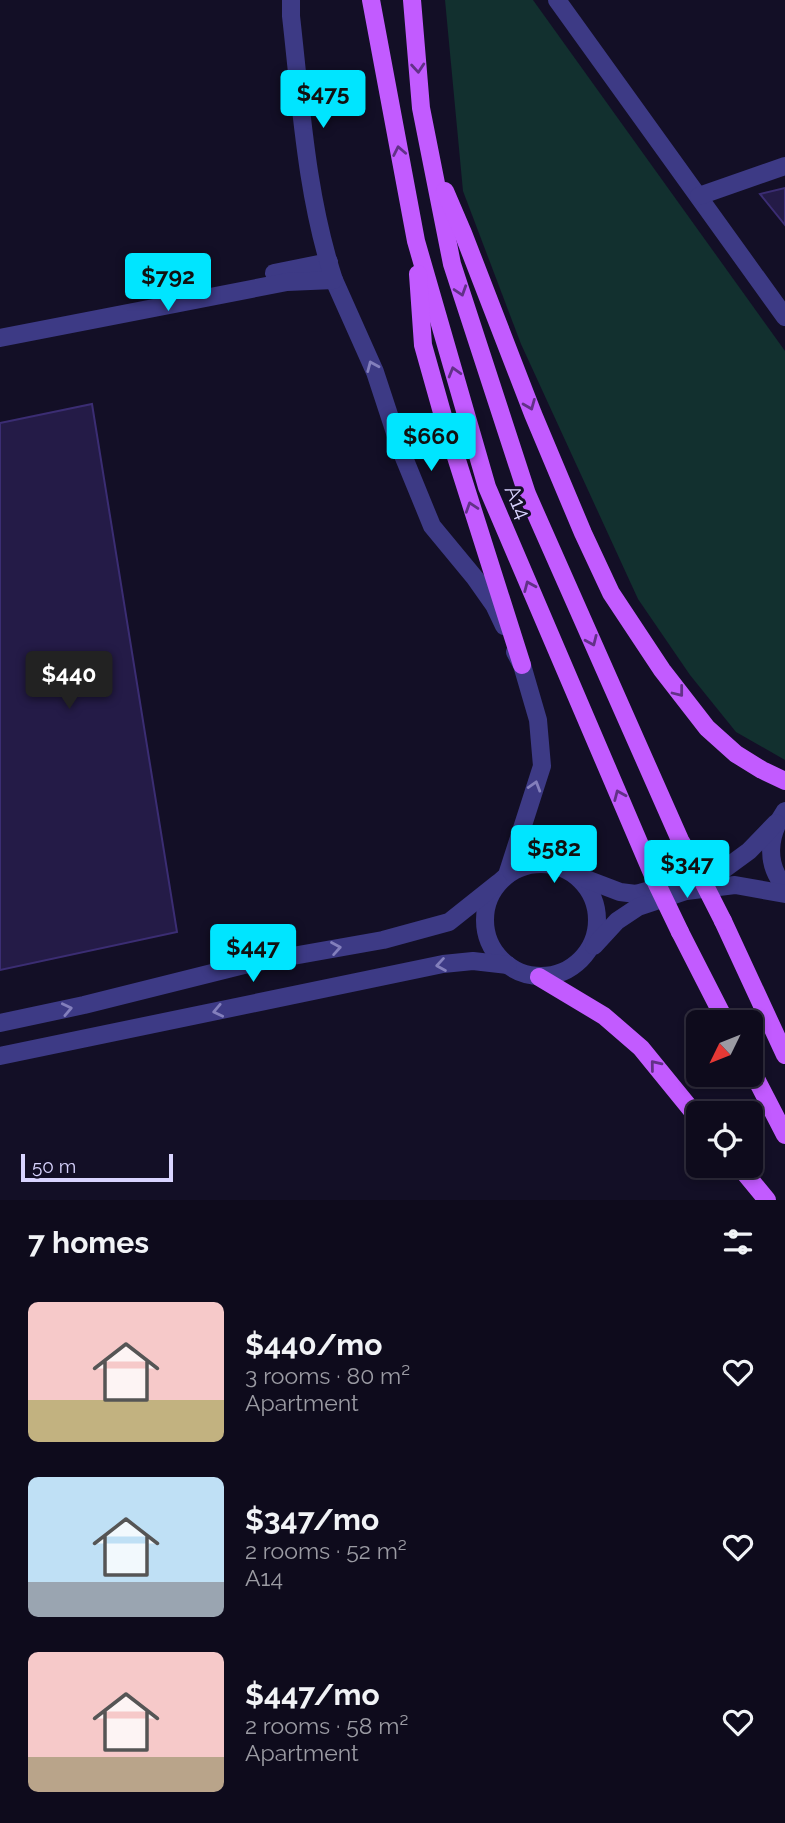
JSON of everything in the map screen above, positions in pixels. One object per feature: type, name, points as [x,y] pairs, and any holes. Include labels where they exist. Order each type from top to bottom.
[{"type":"main road","name":"A14","points":[[371,0],[416,241],[487,487],[655,880],[720,1010]]},
{"type":"main road","name":"A14","points":[[412,0],[421,108],[452,264],[527,494],[680,840],[723,921],[785,1055]]},
{"type":"main road","points":[[431,159],[463,233],[533,414],[611,593],[662,670],[707,728],[736,754],[785,781]]},
{"type":"main road","points":[[416,241],[422,345],[522,665]]},
{"type":"main road","points":[[539,977],[614,1024],[641,1048],[686,1103]]},
{"type":"main road","points":[[760,1087],[785,1135]]},
{"type":"main road","points":[[749,1178],[767,1200]]},
{"type":"street","points":[[291,0],[308,169],[334,280],[375,372],[400,448],[432,526],[494,605],[522,665],[538,720],[542,766],[503,879],[488,898],[486,934],[494,950],[508,965],[521,973],[539,977],[557,975],[575,966],[617,921],[638,907],[686,891],[735,885],[785,894]]},
{"type":"street","points":[[557,0],[785,317]]},
{"type":"street","points":[[699,196],[785,166]]},
{"type":"street","points":[[0,327],[329,262]]},
{"type":"street","points":[[0,338],[287,282],[334,280]]},
{"type":"street","points":[[575,875],[620,892],[636,894],[723,870],[749,852],[780,817]]},
{"type":"street","points":[[780,817],[770,842],[771,862],[785,887]]},
{"type":"street","points":[[0,1023],[248,964],[396,937],[449,922],[503,879],[528,864],[548,863],[567,869],[582,880],[593,897],[598,916],[596,935],[588,953]]},
{"type":"street","points":[[0,1056],[443,964],[473,961],[508,965]]},
{"type":"green space","points":[[445,0],[533,0],[785,351],[785,760],[736,732],[690,675],[638,599],[521,344],[463,191]]},
{"type":"building","points":[[785,188],[785,225],[760,194]]},
{"type":"building","points":[[92,404],[177,932],[0,970],[0,423]]}]
